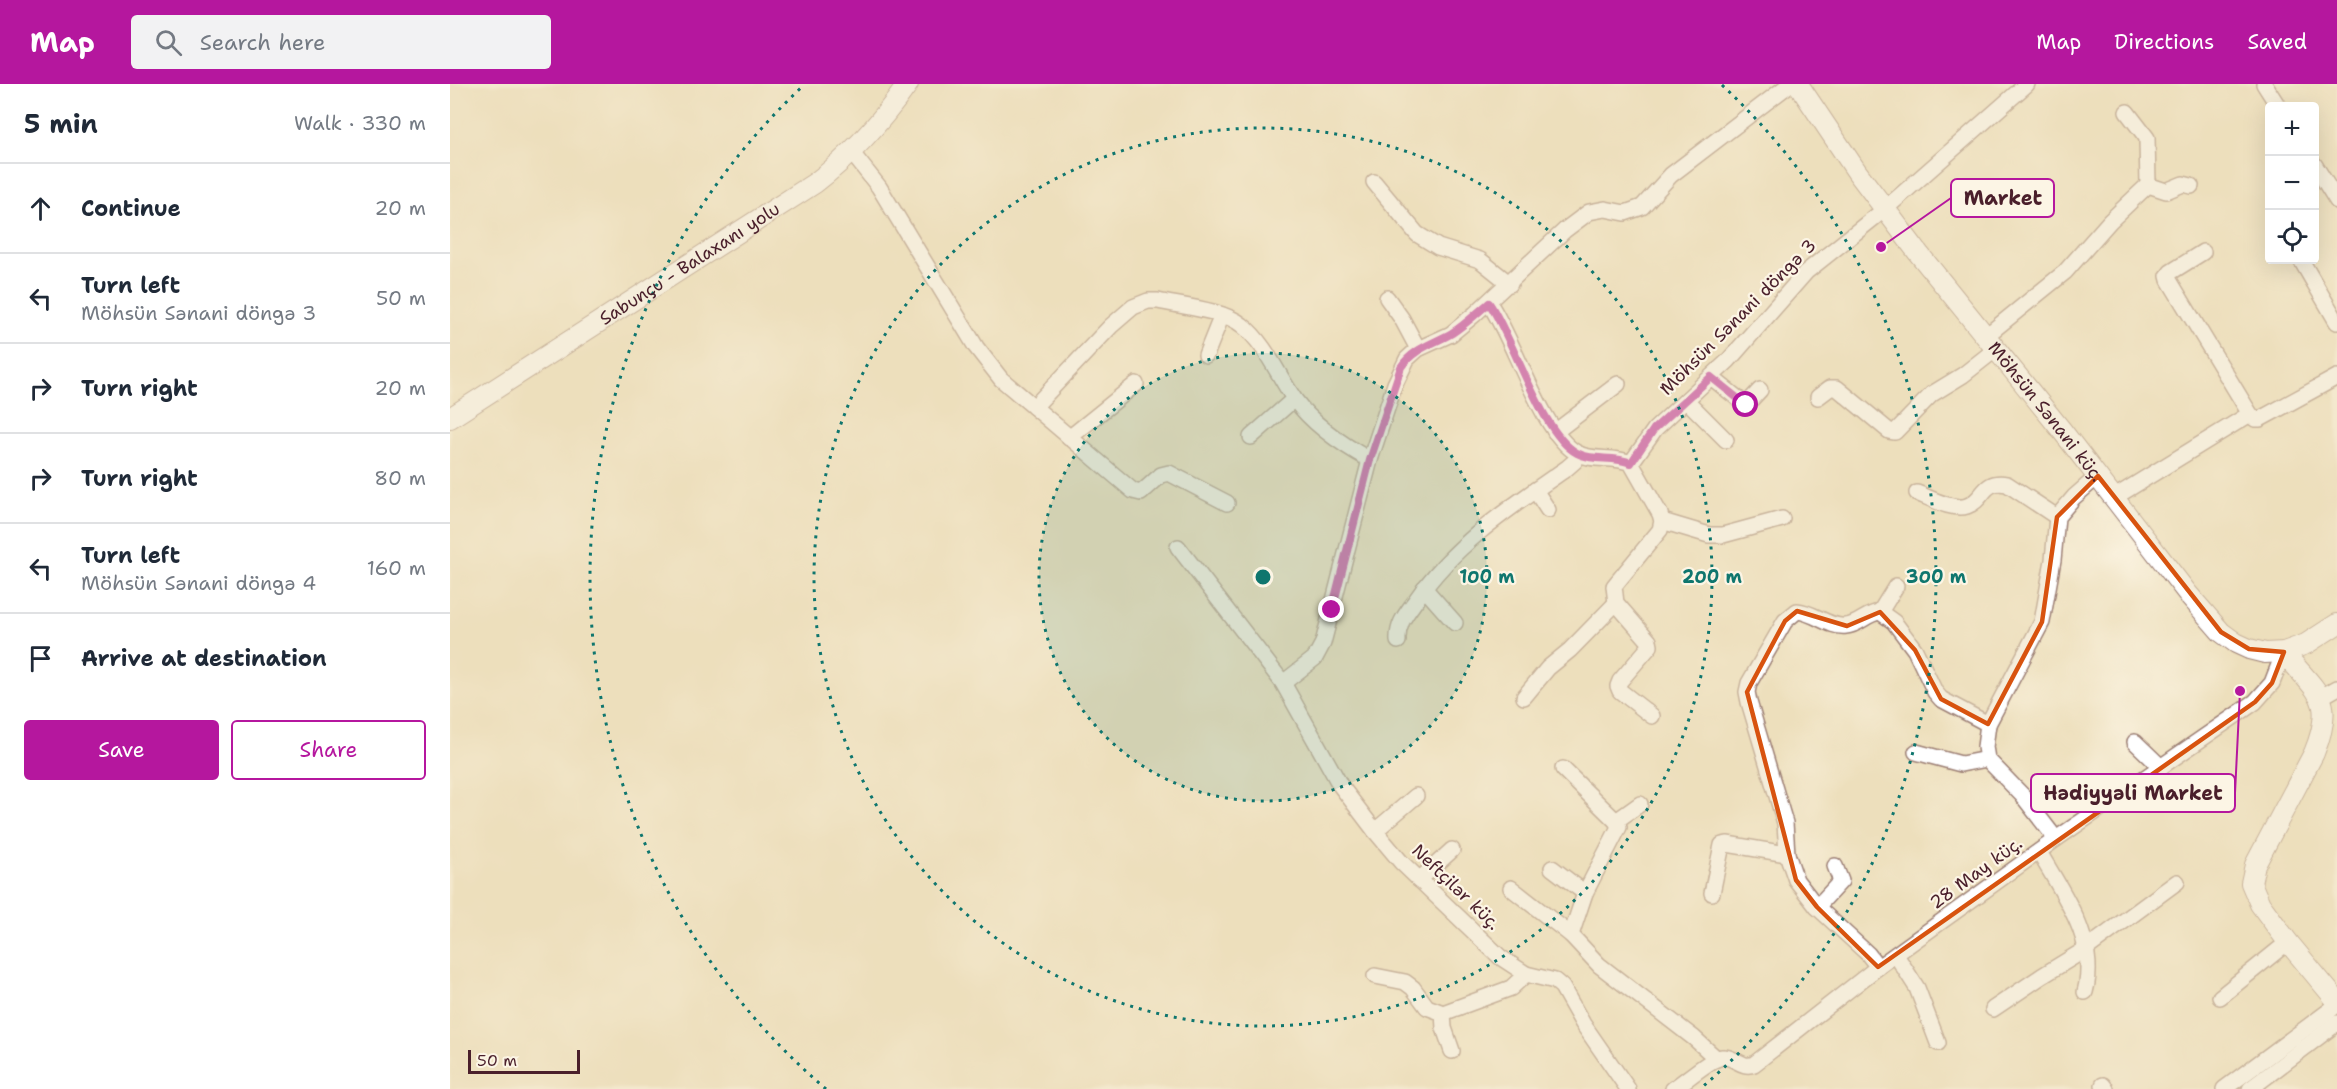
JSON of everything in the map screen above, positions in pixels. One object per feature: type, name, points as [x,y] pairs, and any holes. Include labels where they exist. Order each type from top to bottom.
[{"type":"street","name":"Sabunçu - Balaxanı yolu","points":[[450,418],[815,183],[852,153],[909,84]]},
{"type":"street","points":[[1283,683],[1315,658],[1323,643],[1370,460],[1401,367],[1407,359],[1418,350],[1450,334],[1489,303],[1565,231],[1589,212],[1605,209],[1625,213],[1634,212],[1642,207],[1671,175],[1791,84]]},
{"type":"street","name":"Möhsün Sənani küç.","points":[[1798,84],[1857,172],[1885,209],[2115,497],[2188,594],[2221,632],[2236,643],[2250,649],[2265,653],[2284,652],[2306,644],[2337,624]]},
{"type":"street","name":"Möhsün Sənani döngə 3","points":[[1631,463],[1654,429],[1743,345],[1806,272],[1885,209],[2027,84]]},
{"type":"street","points":[[2264,84],[2275,102]]},
{"type":"street","points":[[1818,397],[1830,388],[1837,388],[1889,431],[1895,432],[1932,394],[1963,375],[1991,342],[2066,272],[2110,221],[2148,185],[2146,138],[2127,112]]},
{"type":"street","points":[[852,153],[879,187],[988,364],[1001,379],[1133,491],[1141,493],[1161,475],[1169,473],[1227,503]]},
{"type":"street","points":[[2319,172],[2337,201]]},
{"type":"street","points":[[1374,182],[1417,234],[1426,241],[1480,260],[1510,285]]},
{"type":"street","points":[[2148,185],[2166,191],[2183,184],[2191,186]]},
{"type":"street","points":[[2203,252],[2171,272],[2168,276],[2169,280],[2255,419],[2260,419],[2337,377]]},
{"type":"street","points":[[2303,264],[2337,322]]},
{"type":"street","points":[[1387,298],[1402,319],[1418,350]]},
{"type":"street","points":[[1034,407],[1111,326],[1133,307],[1148,301],[1158,301],[1222,315],[1241,323],[1258,341],[1303,410],[1334,438],[1370,460]]},
{"type":"street","points":[[1489,303],[1501,321],[1546,418],[1555,432],[1569,448],[1579,454],[1613,458],[1631,463],[1662,521],[1660,530],[1653,541],[1614,586],[1617,603],[1649,641],[1650,646],[1618,686],[1620,691],[1653,716]]},
{"type":"street","points":[[1206,355],[1222,315]]},
{"type":"street","points":[[1711,377],[1746,405],[1760,390]]},
{"type":"street","points":[[1070,438],[1136,384]]},
{"type":"street","points":[[1555,432],[1618,384]]},
{"type":"street","points":[[1251,437],[1294,399]]},
{"type":"street","points":[[1686,400],[1726,440]]},
{"type":"street","points":[[2115,497],[2250,414]]},
{"type":"street","points":[[1398,641],[1399,624],[1424,588],[1463,545],[1567,468],[1579,454]]},
{"type":"street","points":[[2056,839],[2022,795],[1988,759],[1985,747],[1988,724],[2042,622],[2053,560],[2057,517],[2070,501],[2098,476]]},
{"type":"street","points":[[1917,492],[1955,507],[1966,507],[1989,486],[1998,482],[2007,484],[2057,517]]},
{"type":"street","points":[[1535,490],[1548,510]]},
{"type":"street","points":[[1662,521],[1709,535],[1723,535],[1782,519]]},
{"type":"street","name":"Neftçilər küç.","points":[[1178,547],[1283,683],[1340,785],[1375,831],[1419,880],[1500,957],[1526,974],[1555,981],[1562,987],[1583,1024],[1628,1089]]},
{"type":"street","points":[[1880,612],[1896,586]]},
{"type":"street","points":[[1424,588],[1455,623]]},
{"type":"street","points":[[1524,697],[1548,668],[1570,650],[1617,603]]},
{"type":"street","points":[[1878,967],[1868,954],[1816,907],[1796,880],[1787,854],[1785,823],[1749,702],[1747,692],[1749,683],[1785,621],[1797,611],[1806,612],[1837,626],[1847,626],[1868,614],[1880,612],[1894,622],[1916,650],[1935,692],[1941,699],[1988,724]]},
{"type":"street","points":[[2224,1089],[2337,1003],[2288,942],[2253,892],[2251,875],[2332,718],[2329,692],[2284,652]]},
{"type":"street","name":"28 May küç.","points":[[1717,1059],[1727,1058],[1744,1066],[1754,1064],[1878,967],[2260,697],[2272,683],[2284,652]]},
{"type":"street","points":[[2135,742],[2161,766]]},
{"type":"street","points":[[1916,752],[1961,764],[1988,759]]},
{"type":"street","points":[[1563,768],[1616,821],[1619,827],[1585,893],[1571,935]]},
{"type":"street","points":[[1375,831],[1416,796]]},
{"type":"street","points":[[1616,821],[1640,804]]},
{"type":"street","points":[[1712,893],[1722,845],[1787,854]]},
{"type":"street","points":[[1419,880],[1452,850]]},
{"type":"street","points":[[2039,852],[2076,917],[2086,950],[2089,978],[2085,992]]},
{"type":"street","points":[[1816,907],[1841,881],[1835,866]]},
{"type":"street","points":[[1552,868],[1585,893]]},
{"type":"street","points":[[1994,1009],[2042,976],[2086,950],[2177,882]]},
{"type":"street","points":[[1511,888],[1571,935],[1599,965],[1694,1038],[1717,1059],[1673,1089]]},
{"type":"street","points":[[2220,997],[2288,942]]},
{"type":"street","points":[[1896,955],[1917,988],[1938,1043]]},
{"type":"street","points":[[1375,976],[1405,982],[1413,988],[1427,1007],[1443,1012],[1512,988],[1526,974]]},
{"type":"street","points":[[1443,1012],[1444,1028],[1452,1051]]},
{"type":"street","points":[[2250,1089],[2337,1023]]},
{"type":"highlighted area","points":[[2098,476],[2221,632],[2249,649],[2284,652],[2272,683],[2255,702],[1878,967],[1817,907],[1796,880],[1747,692],[1785,621],[1797,611],[1847,626],[1880,612],[1915,650],[1941,699],[1988,724],[2042,622],[2057,517]]},
{"type":"waterway","points":[[2237,1089],[2263,1070]]},
{"type":"place","name":"Market","points":[[1881,247]]},
{"type":"place","name":"Hədiyyəli Market","points":[[2240,691]]},
{"type":"route","points":[[1332,610],[1344,555],[1370,460],[1401,367],[1418,350],[1450,334],[1489,303],[1501,321],[1546,418],[1569,448],[1579,454],[1613,458],[1631,463],[1654,429],[1711,377],[1746,405]]}]
